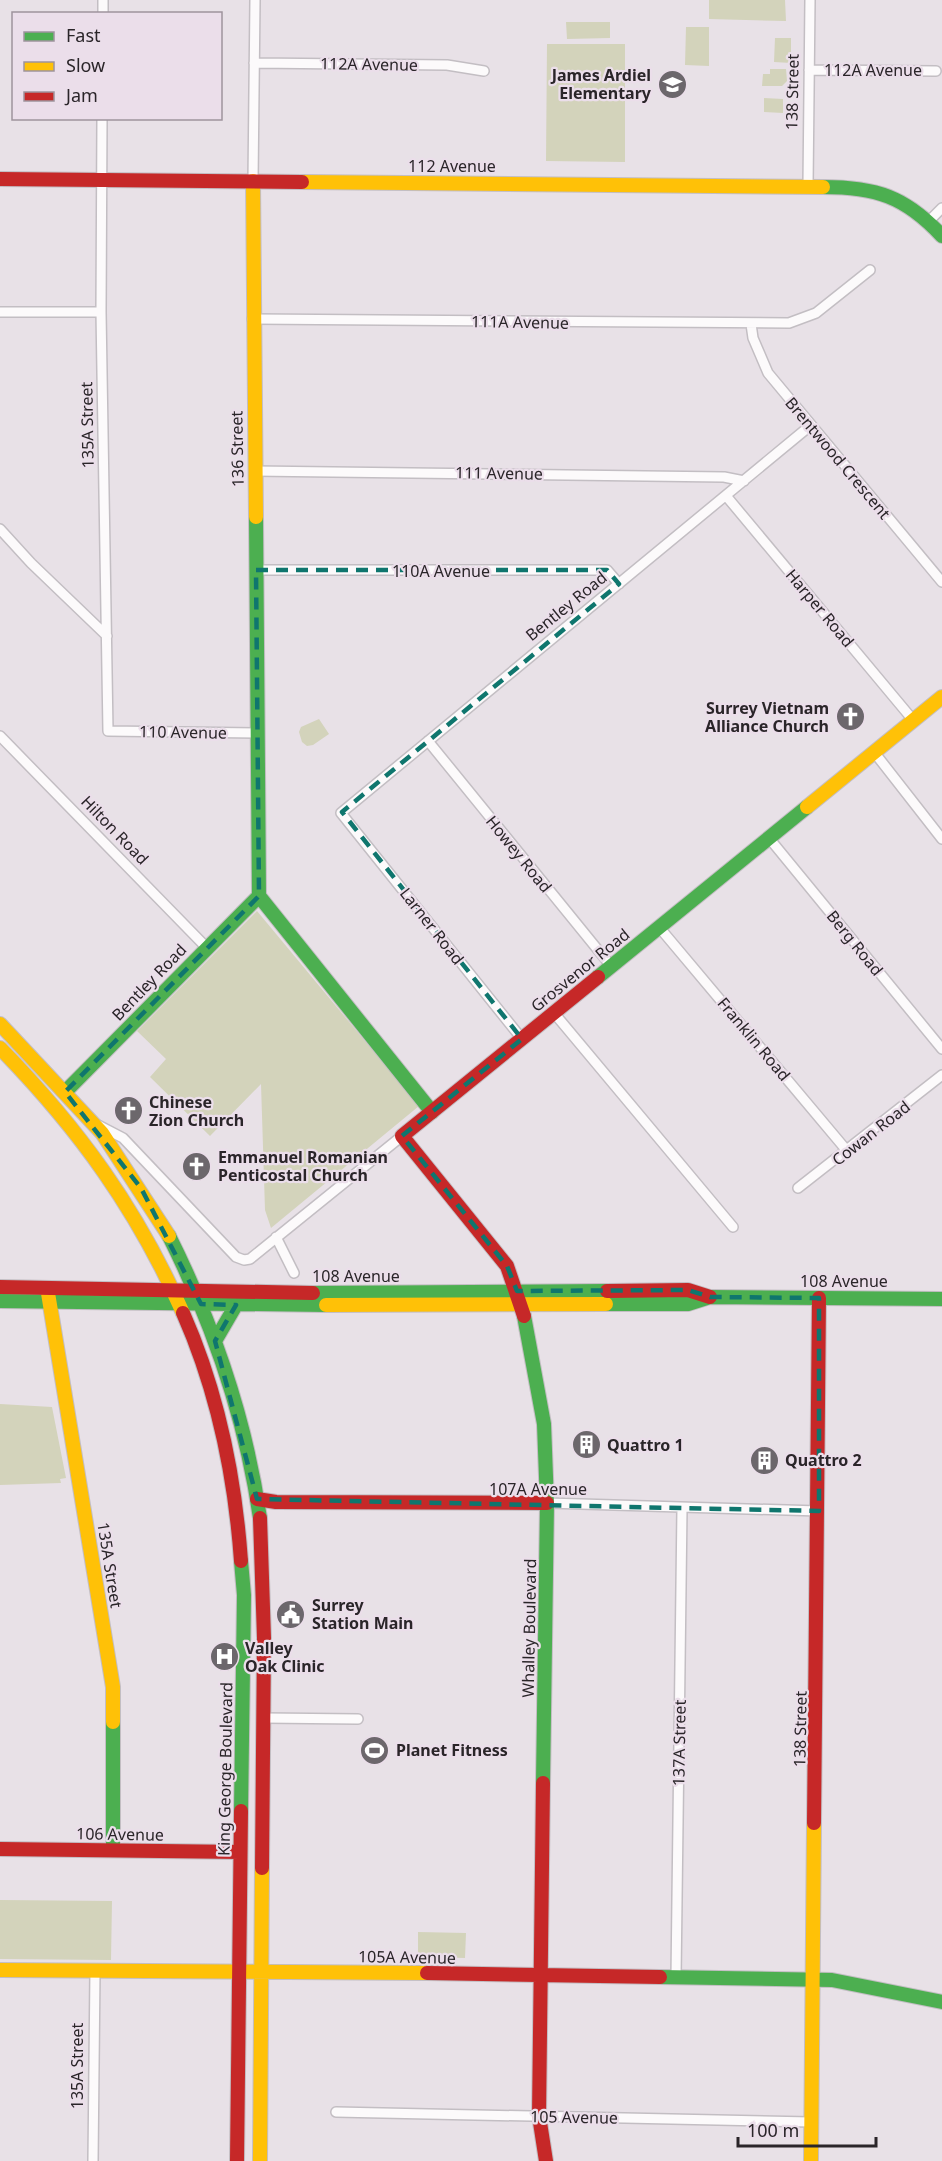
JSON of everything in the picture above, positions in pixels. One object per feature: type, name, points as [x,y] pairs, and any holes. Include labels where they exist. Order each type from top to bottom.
[{"type":"main road","name":"112 Avenue","points":[[0,178],[859,187],[902,201],[928,221],[942,237]]},
{"type":"main road","name":"136 Street","points":[[253,181],[252,319],[259,897]]},
{"type":"main road","name":"Grosvenor Road","points":[[402,1136],[942,697]]},
{"type":"main road","name":"Bentley Road","points":[[65,1092],[206,947],[259,897]]},
{"type":"main road","points":[[259,897],[432,1112]]},
{"type":"main road","points":[[0,1024],[91,1121],[141,1188],[163,1225],[198,1297],[214,1341],[239,1423],[257,1499],[262,1564],[264,1718],[260,2161]]},
{"type":"main road","name":"King George Boulevard","points":[[0,1048],[50,1100],[107,1173],[146,1237],[176,1296],[208,1382],[223,1439],[238,1521],[243,1595],[237,2161]]},
{"type":"main road","name":"Whalley Boulevard","points":[[402,1136],[507,1266],[522,1306],[544,1424],[547,1503],[539,2116],[546,2161]]},
{"type":"main road","name":"108 Avenue","points":[[0,1287],[48,1295]]},
{"type":"main road","name":"108 Avenue","points":[[0,1301],[48,1295],[198,1297],[310,1293],[688,1290],[710,1297],[942,1299]]},
{"type":"main road","name":"135A Street","points":[[48,1295],[113,1687],[113,1850]]},
{"type":"main road","name":"108 Avenue","points":[[198,1297],[236,1305],[522,1306],[688,1304],[710,1297]]},
{"type":"main road","name":"138 Street","points":[[811,2161],[819,1511],[819,1298]]},
{"type":"main road","points":[[214,1341],[236,1305]]},
{"type":"main road","name":"107A Avenue","points":[[257,1499],[276,1502],[531,1506],[547,1503]]},
{"type":"main road","points":[[242,1697],[264,1718]]},
{"type":"main road","points":[[242,1730],[264,1718]]},
{"type":"main road","name":"106 Avenue","points":[[0,1849],[240,1852]]},
{"type":"main road","name":"105A Avenue","points":[[0,1970],[261,1970],[812,1980],[862,1983],[912,1998],[942,2002]]},
{"type":"street","name":"136 Street","points":[[253,181],[255,0]]},
{"type":"street","name":"138 Street","points":[[808,185],[810,0]]},
{"type":"street","name":"112A Avenue","points":[[254,63],[447,65],[484,71]]},
{"type":"street","name":"112A Avenue","points":[[809,70],[936,71]]},
{"type":"street","name":"135A Street","points":[[102,120],[101,312],[108,731]]},
{"type":"street","points":[[928,221],[942,208]]},
{"type":"street","name":"111A Avenue","points":[[252,319],[789,323],[816,314],[870,270]]},
{"type":"street","points":[[0,312],[101,312]]},
{"type":"street","name":"Brentwood Crescent","points":[[751,324],[753,338],[768,373],[942,582]]},
{"type":"street","name":"Bentley Road","points":[[341,813],[812,425]]},
{"type":"street","name":"111 Avenue","points":[[254,471],[724,477],[744,481]]},
{"type":"street","name":"Harper Road","points":[[727,497],[913,720]]},
{"type":"street","points":[[0,529],[31,563],[107,636]]},
{"type":"street","name":"110A Avenue","points":[[256,570],[607,570],[619,584]]},
{"type":"street","name":"110 Avenue","points":[[108,731],[258,733]]},
{"type":"street","name":"Hilton Road","points":[[0,736],[206,947]]},
{"type":"street","name":"Howey Road","points":[[428,741],[611,966]]},
{"type":"street","points":[[874,752],[942,839]]},
{"type":"street","name":"Larner Road","points":[[341,813],[522,1039]]},
{"type":"street","name":"Berg Road","points":[[768,838],[942,1049]]},
{"type":"street","name":"Franklin Road","points":[[659,927],[848,1152]]},
{"type":"street","points":[[554,1013],[733,1227]]},
{"type":"street","name":"Cowan Road","points":[[798,1188],[848,1152],[942,1076]]},
{"type":"street","name":"Grosvenor Road","points":[[91,1121],[123,1138],[236,1257],[243,1260],[250,1259],[402,1136]]},
{"type":"street","points":[[276,1237],[294,1273]]},
{"type":"street","name":"107A Avenue","points":[[547,1503],[819,1511]]},
{"type":"street","name":"137A Street","points":[[676,1978],[682,1508]]},
{"type":"street","points":[[264,1718],[358,1719]]},
{"type":"street","name":"135A Street","points":[[93,2161],[95,1971]]},
{"type":"street","name":"105 Avenue","points":[[336,2112],[811,2122]]},
{"type":"highlighted area","points":[[256,570],[607,570],[619,584],[342,812],[522,1039],[402,1136],[507,1266],[517,1291],[688,1290],[710,1297],[819,1298],[819,1511],[257,1499],[215,1341],[236,1305],[201,1304],[141,1188],[65,1092],[259,896]]},
{"type":"green space","points":[[709,0],[785,0],[786,21],[709,19]]},
{"type":"green space","points":[[566,22],[610,22],[610,38],[567,39]]},
{"type":"green space","points":[[686,27],[709,27],[709,66],[685,65]]},
{"type":"green space","points":[[775,38],[791,38],[791,63],[774,62]]},
{"type":"green space","points":[[547,44],[625,44],[625,162],[546,161]]},
{"type":"green space","points":[[770,69],[786,69],[787,81],[782,86],[762,86],[763,74],[770,74]]},
{"type":"green space","points":[[764,98],[783,99],[783,113],[764,112]]},
{"type":"green space","points":[[319,719],[329,734],[313,745],[307,746],[302,742],[299,732],[301,727]]},
{"type":"green space","points":[[257,911],[419,1106],[271,1228],[265,1210],[261,1084],[210,1136],[150,1077],[166,1059],[137,1031]]},
{"type":"green space","points":[[0,1404],[52,1407],[66,1478],[60,1479],[61,1483],[0,1485]]},
{"type":"green space","points":[[0,1900],[112,1901],[111,1960],[0,1959]]},
{"type":"green space","points":[[418,1932],[466,1933],[465,1958],[418,1957]]},
{"type":"traffic: fast","points":[[823,187],[858,189],[888,196],[915,211],[942,236]]},
{"type":"traffic: fast","points":[[256,517],[259,896]]},
{"type":"traffic: fast","points":[[598,977],[807,807]]},
{"type":"traffic: fast","points":[[259,896],[432,1112]]},
{"type":"traffic: fast","points":[[65,1092],[259,896]]},
{"type":"traffic: fast","points":[[169,1236],[200,1304],[226,1374],[246,1445],[260,1518]]},
{"type":"traffic: fast","points":[[313,1293],[607,1291]]},
{"type":"traffic: fast","points":[[606,1304],[688,1304],[710,1297],[942,1299]]},
{"type":"traffic: fast","points":[[0,1301],[326,1305]]},
{"type":"traffic: fast","points":[[215,1341],[236,1305]]},
{"type":"traffic: fast","points":[[524,1316],[544,1424],[547,1503],[543,1783]]},
{"type":"traffic: fast","points":[[241,1561],[244,1595],[241,1811]]},
{"type":"traffic: fast","points":[[113,1722],[113,1850]]},
{"type":"traffic: fast","points":[[660,1977],[832,1980],[942,2002]]},
{"type":"traffic: slow","points":[[253,181],[256,517]]},
{"type":"traffic: slow","points":[[302,182],[823,187]]},
{"type":"traffic: slow","points":[[807,807],[942,697]]},
{"type":"traffic: slow","points":[[0,1024],[102,1133],[169,1236]]},
{"type":"traffic: slow","points":[[0,1048],[29,1078],[104,1172],[146,1239],[183,1313]]},
{"type":"traffic: slow","points":[[48,1293],[113,1687],[113,1722]]},
{"type":"traffic: slow","points":[[326,1305],[606,1304]]},
{"type":"traffic: slow","points":[[811,2161],[814,1823]]},
{"type":"traffic: slow","points":[[260,2161],[262,1868]]},
{"type":"traffic: slow","points":[[0,1970],[427,1973]]},
{"type":"traffic: jam","points":[[0,179],[302,182]]},
{"type":"traffic: jam","points":[[524,1316],[507,1266],[402,1136],[598,977]]},
{"type":"traffic: jam","points":[[0,1287],[313,1293]]},
{"type":"traffic: jam","points":[[607,1291],[688,1290],[710,1297]]},
{"type":"traffic: jam","points":[[814,1823],[819,1298]]},
{"type":"traffic: jam","points":[[183,1313],[206,1372],[215,1403],[229,1466],[241,1561]]},
{"type":"traffic: jam","points":[[257,1499],[276,1502],[547,1503]]},
{"type":"traffic: jam","points":[[260,1518],[264,1638],[262,1868]]},
{"type":"traffic: jam","points":[[543,1783],[539,2116],[546,2161]]},
{"type":"traffic: jam","points":[[237,2161],[241,1811]]},
{"type":"traffic: jam","points":[[0,1849],[240,1852]]},
{"type":"traffic: jam","points":[[427,1973],[660,1977]]},
{"type":"place","name":"James Ardiel Elementary","points":[[672,84]]},
{"type":"place","name":"Surrey Vietnam Alliance Church","points":[[850,717]]},
{"type":"place","name":"Chinese Zion Church","points":[[128,1111]]},
{"type":"place","name":"Emmanuel Romanian Penticostal Church","points":[[197,1166]]},
{"type":"place","name":"Quattro 1","points":[[586,1445]]},
{"type":"place","name":"Quattro 2","points":[[764,1460]]},
{"type":"place","name":"Surrey Station Main","points":[[291,1614]]},
{"type":"place","name":"Valley Oak Clinic","points":[[224,1657]]},
{"type":"place","name":"Planet Fitness","points":[[375,1750]]}]
